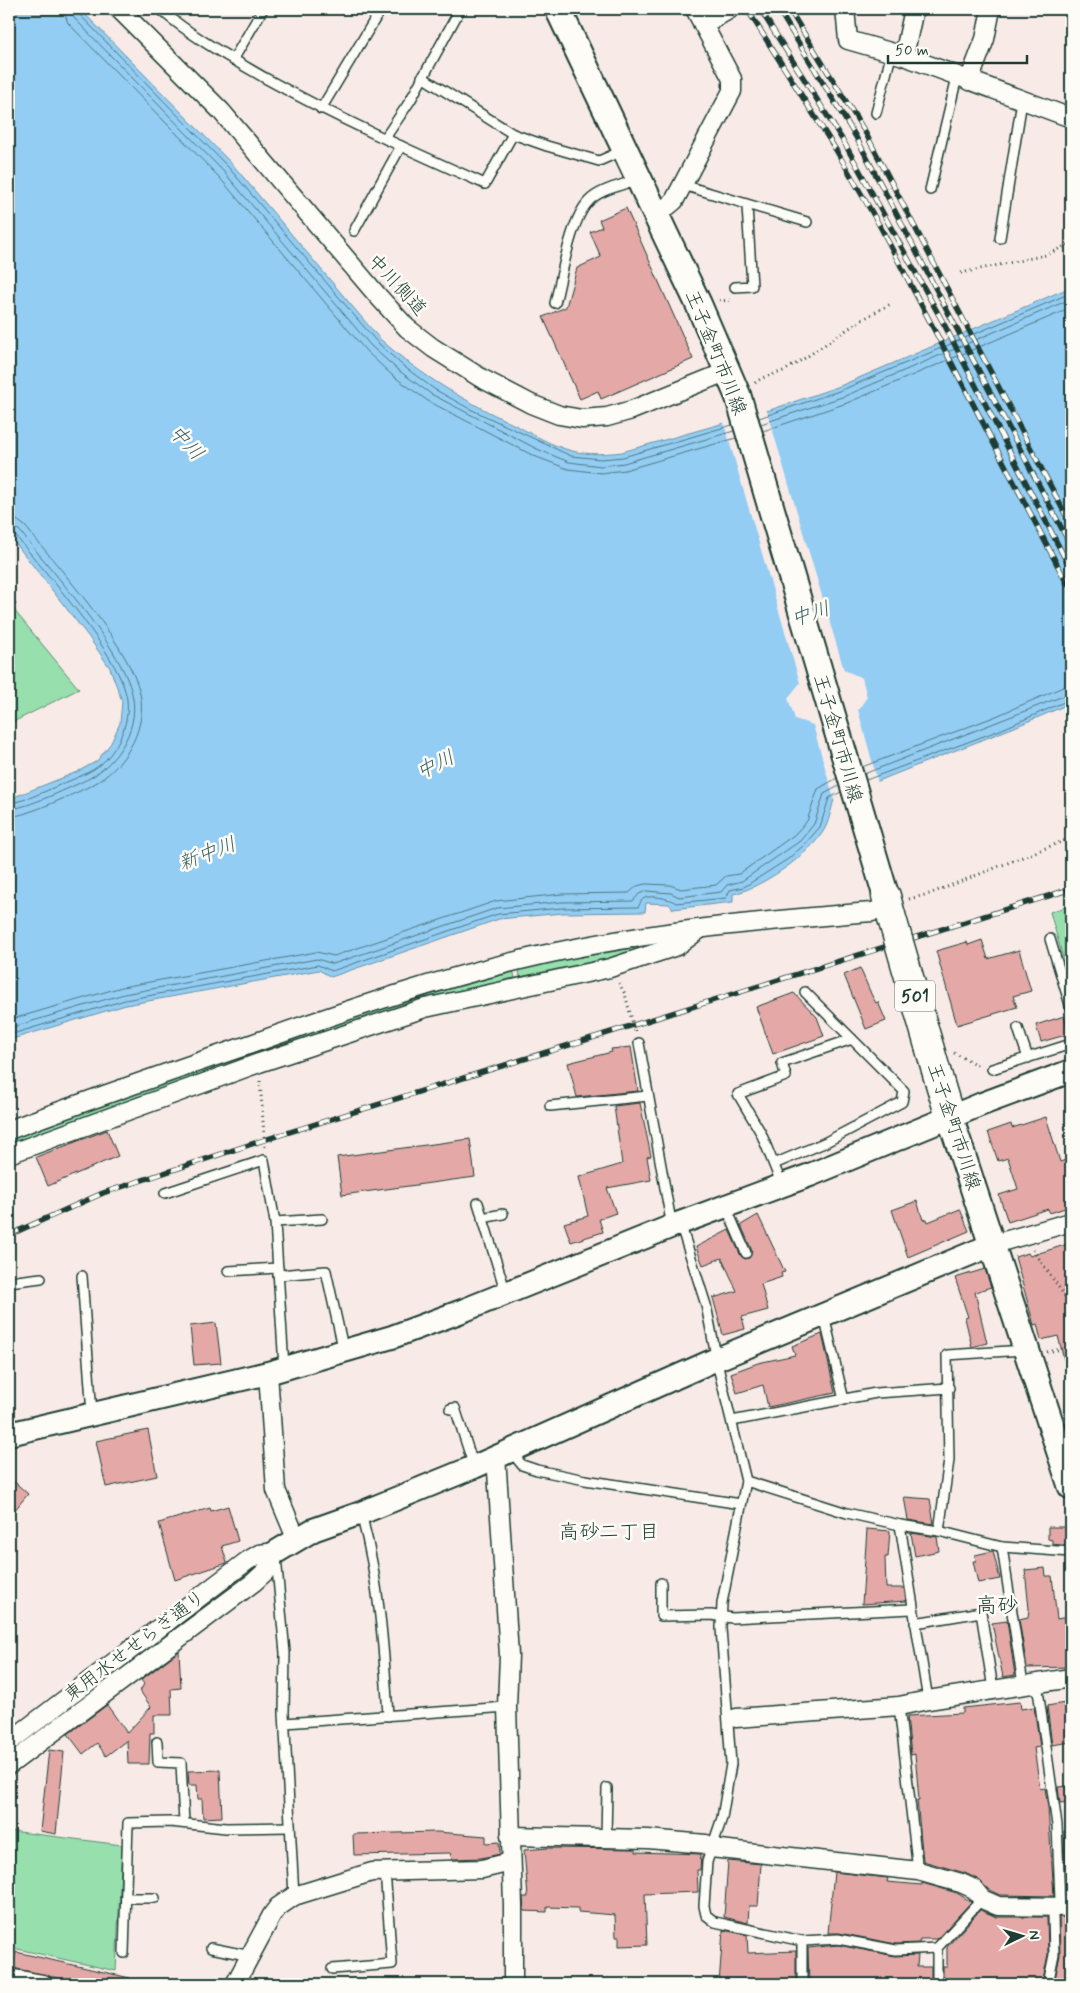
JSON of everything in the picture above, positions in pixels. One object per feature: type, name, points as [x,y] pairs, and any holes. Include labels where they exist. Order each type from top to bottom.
[{"type":"main road","name":"王子金町市川線","points":[[558,9],[624,150],[657,215],[728,371],[744,391],[893,905],[950,1117],[994,1244],[1069,1474]]},
{"type":"street","name":"中川側道","points":[[119,9],[221,111],[377,295],[408,328],[433,348],[480,378],[531,404],[559,415],[582,419],[608,418],[728,371]]},
{"type":"street","points":[[657,215],[674,200],[732,91],[732,79],[695,9]]},
{"type":"street","points":[[703,25],[730,9]]},
{"type":"street","points":[[845,9],[848,40],[898,54],[1071,118]]},
{"type":"street","points":[[898,54],[914,9]]},
{"type":"street","points":[[963,79],[985,39],[991,9]]},
{"type":"street","points":[[9,1130],[389,996],[544,954],[700,928],[872,912],[893,905]]},
{"type":"street","points":[[9,1154],[259,1063],[425,1008],[610,968],[677,946],[700,928]]},
{"type":"street","points":[[9,1433],[276,1371],[392,1337],[725,1206],[782,1186],[950,1117],[1071,1071]]},
{"type":"street","points":[[9,1742],[259,1554],[276,1552],[296,1538],[474,1467],[717,1359],[994,1244],[1071,1222]]},
{"type":"street","points":[[276,1371],[276,1490],[296,1538]]},
{"type":"street","points":[[503,1453],[509,1655],[507,1707],[513,1984]]},
{"type":"street","name":"東用水せせらぎ通り","points":[[9,1765],[254,1582],[266,1571],[276,1552]]},
{"type":"street","points":[[732,1718],[900,1706],[993,1689],[1071,1678]]},
{"type":"street","points":[[510,1836],[606,1838],[706,1844],[711,1848],[918,1871],[961,1883],[974,1889],[982,1898],[998,1906],[1064,1907]]},
{"type":"street","points":[[235,1984],[272,1915],[278,1907],[294,1896],[372,1872],[482,1869],[511,1862]]},
{"type":"street","points":[[9,1978],[43,1984]]},
{"type":"lane","points":[[160,9],[179,25],[233,60],[321,109],[486,184],[513,134]]},
{"type":"lane","points":[[233,60],[263,9]]},
{"type":"lane","points":[[321,109],[380,9]]},
{"type":"lane","points":[[385,138],[410,101],[457,15],[457,9]]},
{"type":"lane","points":[[876,113],[898,54]]},
{"type":"lane","points":[[422,76],[513,134],[599,161],[624,150]]},
{"type":"lane","points":[[930,190],[963,79]]},
{"type":"lane","points":[[1000,238],[1022,101]]},
{"type":"lane","points":[[354,231],[401,146]]},
{"type":"lane","points":[[555,303],[574,227],[588,202],[597,196],[639,178]]},
{"type":"lane","points":[[683,185],[747,206],[808,222]]},
{"type":"lane","points":[[735,287],[752,286],[747,206]]},
{"type":"lane","points":[[1050,939],[1071,1008]]},
{"type":"lane","points":[[774,1164],[824,1142],[902,1102],[904,1091],[805,992]]},
{"type":"lane","points":[[1018,1028],[1028,1058]]},
{"type":"lane","points":[[782,1186],[761,1134],[738,1094],[786,1076],[782,1063],[852,1039]]},
{"type":"lane","points":[[639,1043],[648,1096],[676,1225],[706,1305],[746,1481],[722,1603],[721,1616],[732,1718],[730,1764],[728,1791],[722,1818],[707,1862],[704,1899],[706,1915],[715,1922],[802,1941],[838,1939],[896,1950],[937,1948]]},
{"type":"lane","points":[[992,1069],[1071,1044]]},
{"type":"lane","points":[[550,1106],[648,1096]]},
{"type":"lane","points":[[165,1193],[264,1160],[276,1222],[278,1271],[276,1371]]},
{"type":"lane","points":[[478,1203],[506,1293]]},
{"type":"lane","points":[[725,1206],[746,1253]]},
{"type":"lane","points":[[482,1218],[502,1214]]},
{"type":"lane","points":[[276,1222],[322,1219]]},
{"type":"lane","points":[[228,1271],[326,1271],[344,1352]]},
{"type":"lane","points":[[82,1276],[92,1415]]},
{"type":"lane","points":[[9,1282],[41,1278]]},
{"type":"lane","points":[[823,1314],[827,1322],[844,1400]]},
{"type":"lane","points":[[940,1531],[949,1460],[947,1355],[1028,1350]]},
{"type":"lane","points":[[732,1421],[876,1393],[948,1388]]},
{"type":"lane","points":[[450,1409],[455,1408],[474,1467]]},
{"type":"lane","points":[[503,1453],[522,1465],[537,1470],[585,1480],[741,1504]]},
{"type":"lane","points":[[746,1481],[847,1514],[940,1531],[1002,1547],[1071,1552]]},
{"type":"lane","points":[[361,1513],[367,1537],[384,1653],[388,1716]]},
{"type":"lane","points":[[900,1525],[928,1700]]},
{"type":"lane","points":[[1002,1547],[1057,1825],[1060,1900],[1064,1907],[1054,1915],[1054,1955],[1048,1984]]},
{"type":"lane","points":[[276,1552],[284,1635],[285,1723],[294,1896]]},
{"type":"lane","points":[[660,1583],[661,1616],[721,1616],[732,1618],[912,1609]]},
{"type":"lane","points":[[915,1623],[980,1612],[993,1689]]},
{"type":"lane","points":[[900,1706],[918,1871]]},
{"type":"lane","points":[[285,1723],[507,1707]]},
{"type":"lane","points":[[157,1742],[158,1762],[181,1763],[184,1823]]},
{"type":"lane","points":[[606,1838],[607,1788]]},
{"type":"lane","points":[[124,1953],[128,1823],[184,1823],[226,1828],[290,1827]]},
{"type":"lane","points":[[332,1969],[392,1964],[385,1871]]},
{"type":"lane","points":[[126,1898],[155,1898]]},
{"type":"lane","points":[[937,1984],[937,1948],[982,1898]]},
{"type":"lane","points":[[802,1941],[802,1984]]},
{"type":"lane","points":[[212,1948],[251,1956]]},
{"type":"path","points":[[961,273],[1046,255],[1071,243]]},
{"type":"path","points":[[719,301],[734,300]]},
{"type":"path","points":[[744,391],[762,377],[788,369],[871,313],[891,304]]},
{"type":"path","points":[[9,596],[16,606]]},
{"type":"path","points":[[893,905],[929,894],[1071,838]]},
{"type":"path","points":[[610,968],[625,994],[639,1043]]},
{"type":"path","points":[[955,1054],[982,1067]]},
{"type":"path","points":[[259,1063],[264,1160]]},
{"type":"path","points":[[1030,1245],[1071,1305]]},
{"type":"green space","points":[[9,604],[79,689],[9,724]]},
{"type":"green space","points":[[1071,905],[1071,986],[1050,912]]},
{"type":"green space","points":[[676,941],[627,957],[535,978],[534,974],[520,977],[519,969],[539,964]]},
{"type":"green space","points":[[513,970],[515,978],[502,980],[502,984],[276,1050],[274,1044],[423,995]]},
{"type":"green space","points":[[251,1052],[235,1062],[235,1064],[9,1146],[9,1139],[34,1129]]},
{"type":"green space","points":[[11,1831],[122,1845],[116,1971],[13,1948],[9,1967],[9,1840]]},
{"type":"water","points":[[9,9],[80,9],[233,165],[379,338],[411,365],[462,397],[544,440],[572,451],[597,454],[622,452],[770,410],[840,386],[1071,287],[1071,703],[834,800],[826,827],[808,849],[770,878],[744,891],[733,894],[733,902],[673,909],[669,904],[646,903],[645,912],[563,913],[499,919],[331,977],[319,970],[126,1005],[9,1040],[9,799],[77,772],[97,761],[111,743],[120,723],[122,701],[110,668],[88,636],[9,535]]},
{"type":"pier","points":[[766,408],[844,670],[862,678],[867,697],[858,710],[878,783],[835,803],[813,725],[795,719],[788,698],[800,683],[723,420]]},
{"type":"building","points":[[626,208],[693,359],[601,399],[598,391],[580,399],[543,317],[566,307],[577,268],[601,257],[590,232],[602,227],[599,220]]},
{"type":"building","points":[[982,940],[988,959],[1019,950],[1031,991],[1013,996],[1017,1007],[957,1025],[936,951],[967,942],[968,945]]},
{"type":"building","points":[[860,968],[872,996],[876,1003],[878,1002],[886,1021],[866,1029],[844,975]]},
{"type":"building","points":[[794,993],[817,1017],[824,1036],[773,1054],[756,1007]]},
{"type":"building","points":[[1064,1016],[1069,1034],[1041,1042],[1036,1025]]},
{"type":"building","points":[[631,1047],[638,1091],[577,1097],[568,1063],[612,1052],[611,1049]]},
{"type":"building","points":[[640,1103],[651,1156],[647,1157],[651,1180],[607,1188],[616,1213],[599,1219],[603,1232],[571,1242],[564,1223],[588,1216],[579,1177],[622,1164],[614,1106]]},
{"type":"building","points":[[1046,1117],[1060,1162],[1066,1160],[1071,1178],[1071,1206],[1050,1213],[1048,1209],[1008,1222],[999,1195],[1018,1189],[1008,1158],[998,1161],[988,1132],[1011,1124],[1012,1128]]},
{"type":"building","points":[[107,1130],[118,1156],[48,1186],[36,1157]]},
{"type":"building","points":[[470,1139],[475,1177],[342,1195],[337,1157]]},
{"type":"building","points":[[917,1201],[923,1220],[927,1219],[928,1222],[960,1209],[969,1231],[908,1257],[892,1210]]},
{"type":"building","points":[[758,1215],[785,1272],[781,1273],[782,1277],[761,1284],[768,1310],[742,1317],[745,1329],[723,1335],[713,1298],[737,1291],[722,1258],[703,1265],[696,1247],[729,1230],[741,1256],[745,1259],[749,1258],[752,1251],[741,1225]]},
{"type":"building","points":[[1071,1243],[1071,1300],[1065,1304],[1071,1330],[1071,1366],[1066,1367],[1058,1336],[1041,1340],[1037,1324],[1034,1325],[1015,1257],[1028,1253],[1030,1256]]},
{"type":"building","points":[[985,1269],[991,1287],[975,1292],[987,1343],[972,1347],[965,1318],[968,1317],[955,1278]]},
{"type":"building","points":[[216,1323],[221,1363],[194,1365],[190,1326]]},
{"type":"building","points":[[822,1334],[835,1393],[768,1407],[763,1385],[737,1393],[731,1373],[758,1363],[795,1355],[792,1346]]},
{"type":"building","points":[[148,1430],[157,1476],[106,1487],[96,1441]]},
{"type":"building","points":[[9,1477],[28,1494],[9,1517]]},
{"type":"building","points":[[904,1497],[930,1499],[934,1524],[908,1520]]},
{"type":"building","points":[[228,1506],[238,1541],[222,1546],[227,1563],[175,1580],[159,1523],[210,1508],[211,1511]]},
{"type":"building","points":[[1048,1527],[1071,1527],[1071,1546],[1052,1544],[1052,1540],[1048,1539]]},
{"type":"building","points":[[867,1529],[890,1531],[888,1557],[885,1557],[886,1588],[904,1588],[906,1601],[862,1604]]},
{"type":"building","points":[[911,1533],[937,1537],[939,1551],[915,1556]]},
{"type":"building","points":[[993,1551],[1000,1579],[978,1583],[973,1561],[976,1561],[975,1555]]},
{"type":"building","points":[[1045,1568],[1046,1576],[1052,1576],[1057,1619],[1071,1616],[1071,1667],[1027,1668],[1019,1619],[1028,1617],[1029,1609],[1025,1570]]},
{"type":"building","points":[[1007,1621],[1015,1675],[1003,1677],[992,1623]]},
{"type":"building","points":[[179,1651],[181,1688],[171,1689],[172,1715],[154,1715],[154,1733],[150,1733],[149,1764],[128,1764],[127,1740],[106,1756],[97,1743],[83,1754],[68,1734],[107,1705],[127,1733],[151,1707],[140,1691],[144,1684],[141,1680]]},
{"type":"building","points":[[1020,1702],[1021,1709],[1034,1707],[1040,1747],[1034,1748],[1040,1789],[1045,1788],[1048,1808],[1054,1896],[1000,1895],[989,1890],[979,1880],[965,1873],[923,1861],[915,1754],[911,1755],[907,1716],[963,1713],[963,1708]]},
{"type":"building","points":[[1071,1702],[1071,1742],[1052,1745],[1047,1706]]},
{"type":"building","points":[[49,1750],[64,1752],[56,1834],[40,1831]]},
{"type":"building","points":[[220,1770],[222,1817],[203,1818],[202,1799],[198,1799],[197,1785],[189,1785],[188,1771]]},
{"type":"building","points":[[1071,1786],[1071,1802],[1060,1803],[1058,1787]]},
{"type":"building","points":[[1064,1831],[1071,1831],[1071,1896],[1066,1896]]},
{"type":"building","points":[[437,1832],[486,1836],[486,1843],[499,1842],[500,1854],[481,1858],[452,1859],[450,1853],[354,1855],[353,1834]]},
{"type":"building","points":[[548,1848],[636,1849],[636,1852],[701,1854],[700,1870],[697,1870],[698,1892],[645,1894],[647,1945],[619,1946],[619,1937],[616,1937],[615,1915],[578,1912],[578,1908],[547,1907],[547,1912],[524,1911],[523,1897],[528,1897],[524,1850]]},
{"type":"building","points":[[728,1861],[761,1864],[758,1906],[749,1906],[748,1923],[724,1917]]},
{"type":"building","points":[[834,1872],[888,1878],[887,1882],[922,1885],[922,1883],[957,1893],[971,1902],[937,1939],[920,1939],[919,1943],[896,1944],[839,1933],[828,1933]]},
{"type":"building","points":[[980,1910],[997,1917],[1047,1917],[1048,1954],[1042,1984],[943,1984],[943,1967],[947,1967],[947,1947]]},
{"type":"building","points":[[1059,1917],[1071,1918],[1071,1984],[1054,1984],[1060,1955]]},
{"type":"building","points":[[723,1930],[747,1935],[748,1953],[796,1951],[796,1984],[719,1984]]},
{"type":"building","points":[[838,1945],[895,1956],[918,1955],[917,1967],[931,1967],[931,1984],[809,1984],[808,1948]]},
{"type":"building","points":[[16,1952],[130,1978],[129,1984],[85,1984],[13,1968]]},
{"type":"railway","points":[[747,9],[836,150],[881,228],[1071,591]]},
{"type":"railway","points":[[760,9],[845,144],[945,326],[1071,570]]},
{"type":"railway","points":[[778,9],[856,137],[1071,546]]},
{"type":"railway","points":[[789,9],[865,132],[1071,525]]},
{"type":"railway","points":[[9,1235],[103,1193],[264,1140],[1071,889]]},
{"type":"district","name":"高砂二丁目","points":[[609,1531]]},
{"type":"district","name":"高砂","points":[[997,1605]]},
{"type":"water label","name":"中川","points":[[187,442]]},
{"type":"water label","name":"中川","points":[[810,613]]},
{"type":"water label","name":"中川","points":[[435,764]]},
{"type":"water label","name":"新中川","points":[[207,853]]}]
